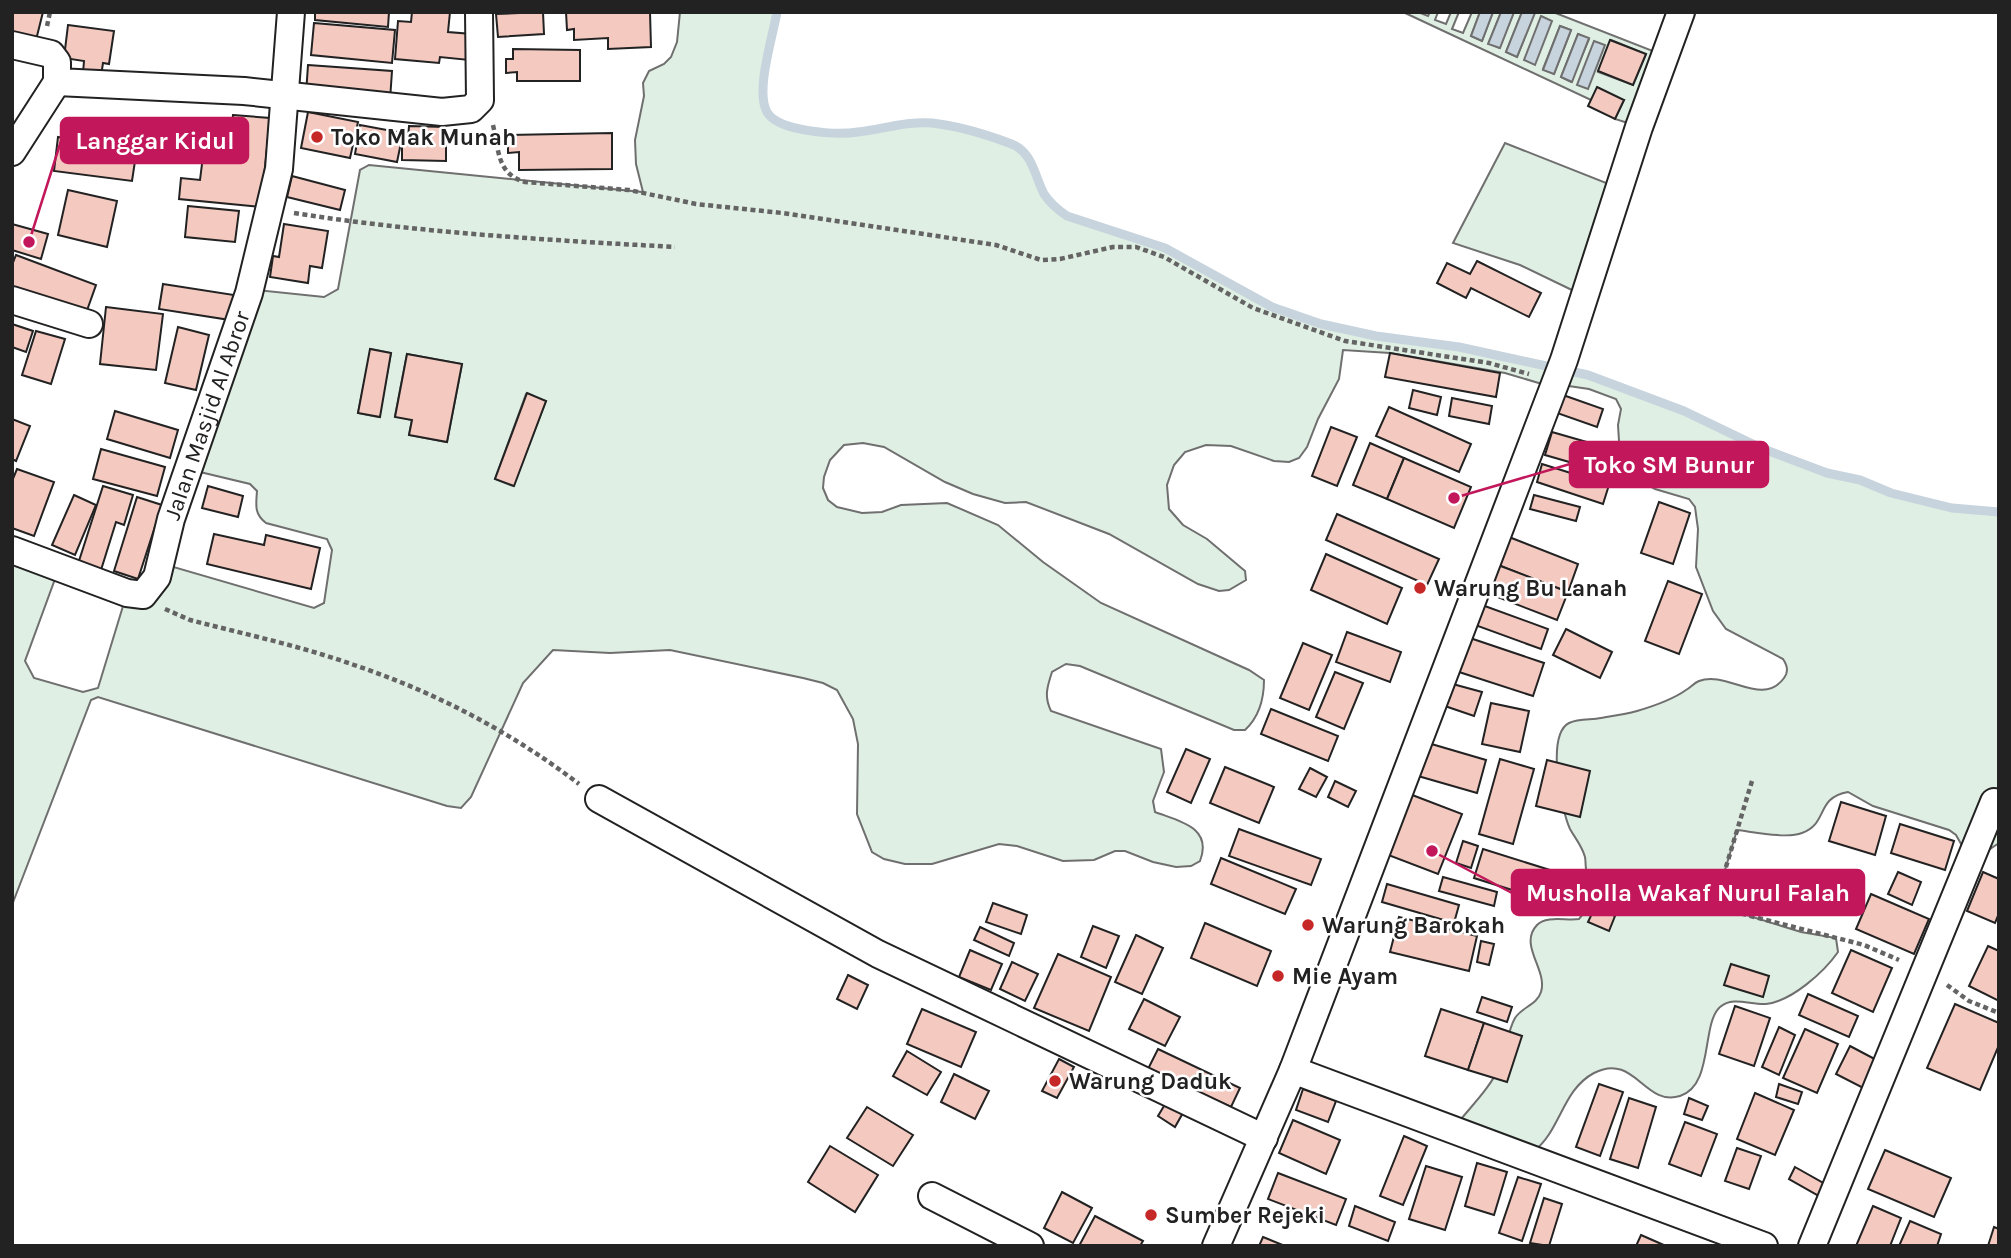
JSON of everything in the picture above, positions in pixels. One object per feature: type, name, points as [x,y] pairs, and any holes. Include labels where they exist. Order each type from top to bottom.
[{"type":"street","name":"Jalan Masjid Al Abror","points":[[143,595],[157,577],[171,519],[249,293],[279,170],[291,12]]},
{"type":"street","points":[[57,82],[244,91],[442,112],[471,109],[480,100],[479,12]]},
{"type":"street","points":[[1216,1246],[1293,1070],[1558,374],[1635,140],[1681,12]]},
{"type":"street","points":[[12,45],[51,54],[57,62],[57,82],[12,152]]},
{"type":"street","points":[[12,300],[89,324]]},
{"type":"street","points":[[12,550],[127,593],[143,595]]},
{"type":"street","points":[[599,799],[878,954],[1264,1138]]},
{"type":"street","points":[[1812,1246],[1994,802]]},
{"type":"street","points":[[1293,1070],[1764,1246]]},
{"type":"street","points":[[932,1196],[1030,1246]]},
{"type":"path","points":[[480,100],[491,114],[502,165],[511,178],[525,182],[629,190],[696,204],[930,234],[996,245],[1041,260],[1060,260],[1113,247],[1136,247],[1164,257],[1253,309],[1345,341],[1558,374]]},
{"type":"path","points":[[269,209],[350,222],[456,233],[675,247]]},
{"type":"path","points":[[143,595],[172,613],[354,665],[461,708],[540,753],[599,799]]},
{"type":"path","points":[[1752,781],[1719,890],[1719,905],[1735,912],[1864,945],[1925,971],[1969,1001],[1999,1013]]},
{"type":"green space","points":[[680,12],[777,12],[763,91],[767,112],[783,124],[809,131],[836,133],[932,123],[990,136],[1023,152],[1044,194],[1067,216],[1165,248],[1272,307],[1321,324],[1376,336],[1459,347],[1588,375],[1684,411],[1761,448],[1827,473],[1860,480],[1891,493],[1952,508],[1999,512],[1999,843],[1990,849],[1965,851],[1956,835],[1949,830],[1873,806],[1848,792],[1831,800],[1816,823],[1802,833],[1779,835],[1737,830],[1719,890],[1719,905],[1801,932],[1836,938],[1838,952],[1824,968],[1797,992],[1776,1002],[1760,1004],[1736,1001],[1720,1007],[1714,1015],[1698,1080],[1691,1090],[1680,1096],[1657,1094],[1630,1074],[1620,1069],[1608,1068],[1583,1080],[1550,1132],[1534,1151],[1453,1129],[1496,1073],[1515,1018],[1536,1000],[1541,992],[1541,975],[1532,949],[1532,933],[1537,925],[1546,920],[1579,919],[1594,896],[1586,871],[1585,857],[1570,829],[1563,806],[1557,773],[1558,742],[1562,730],[1573,721],[1624,714],[1656,705],[1675,697],[1699,681],[1721,680],[1765,690],[1784,678],[1787,668],[1783,659],[1726,629],[1713,611],[1696,567],[1698,529],[1695,507],[1689,499],[1655,489],[1637,479],[1628,470],[1619,441],[1621,409],[1616,399],[1589,389],[1562,385],[1552,387],[1505,373],[1390,353],[1343,350],[1339,379],[1307,447],[1299,458],[1289,462],[1274,461],[1231,446],[1206,445],[1185,452],[1174,465],[1167,485],[1169,509],[1183,525],[1207,539],[1245,571],[1246,580],[1229,590],[1219,591],[1198,584],[1109,534],[1026,502],[1005,503],[973,494],[945,482],[884,447],[863,443],[844,445],[830,460],[824,477],[823,488],[828,500],[837,507],[862,513],[882,512],[901,505],[947,503],[998,525],[1043,562],[1101,603],[1249,670],[1264,680],[1262,701],[1254,720],[1245,730],[1234,730],[1080,666],[1066,664],[1052,672],[1047,692],[1051,711],[1161,749],[1164,772],[1153,801],[1155,812],[1183,822],[1198,833],[1203,850],[1200,861],[1191,866],[1176,867],[1153,862],[1125,851],[1115,851],[1094,860],[1063,861],[1017,846],[999,844],[932,864],[905,864],[884,859],[872,852],[857,814],[858,744],[853,719],[837,690],[803,678],[670,650],[610,653],[553,650],[523,683],[471,797],[461,808],[447,806],[98,697],[91,700],[12,905],[12,550],[59,568],[25,661],[34,678],[83,692],[98,688],[127,593],[160,563],[314,608],[324,603],[332,550],[327,539],[266,523],[258,513],[257,491],[250,484],[200,472],[257,290],[324,297],[338,289],[360,170],[369,165],[643,192],[636,164],[635,140],[644,96],[643,83],[649,71],[664,64],[671,57],[677,42]],"holes":[[[371,349],[391,353],[379,417],[358,413]],[[407,354],[462,364],[447,442],[409,435],[412,420],[395,416]],[[526,394],[546,401],[513,486],[495,479]]]},
{"type":"green space","points":[[1403,12],[1418,12],[1428,16],[1430,12],[1438,12],[1435,20],[1446,24],[1451,12],[1459,12],[1452,29],[1463,33],[1472,12],[1480,12],[1471,36],[1482,41],[1493,12],[1501,12],[1489,43],[1499,48],[1514,12],[1522,12],[1506,52],[1517,57],[1534,13],[1532,12],[1553,12],[1658,53],[1574,291],[1520,265],[1453,243],[1505,143],[1611,185],[1631,124],[1615,119],[1624,100],[1591,100]],"holes":[[[1560,26],[1571,30],[1554,74],[1543,69]],[[1578,34],[1589,39],[1571,82],[1561,77]],[[1611,40],[1646,54],[1633,85],[1598,72]]]},
{"type":"shaded area","points":[[1480,12],[1493,12],[1482,41],[1471,36]]},
{"type":"shaded area","points":[[1501,12],[1514,12],[1500,48],[1488,44]]},
{"type":"shaded area","points":[[1522,12],[1535,13],[1517,57],[1506,52]]},
{"type":"shaded area","points":[[1541,16],[1552,21],[1535,65],[1524,60]]},
{"type":"shaded area","points":[[1560,26],[1571,30],[1554,74],[1543,70]]},
{"type":"shaded area","points":[[1578,34],[1589,38],[1572,82],[1561,77]]},
{"type":"shaded area","points":[[1594,41],[1605,45],[1588,89],[1577,85]]},
{"type":"building","points":[[12,12],[43,12],[36,40],[12,35]]},
{"type":"building","points":[[315,12],[389,12],[388,27],[315,20]]},
{"type":"building","points":[[412,12],[450,12],[448,32],[472,34],[469,60],[440,57],[439,63],[395,59],[398,21],[411,22]]},
{"type":"building","points":[[543,12],[544,34],[498,37],[496,14]]},
{"type":"building","points":[[566,12],[650,12],[651,47],[608,49],[608,38],[574,40],[574,29],[567,30]]},
{"type":"building","points":[[314,23],[395,30],[392,63],[311,55]]},
{"type":"building","points":[[68,25],[114,31],[109,64],[103,63],[101,76],[83,73],[84,61],[64,58]]},
{"type":"building","points":[[1610,40],[1646,54],[1633,85],[1598,71]]},
{"type":"building","points":[[513,49],[580,50],[580,81],[517,81],[517,72],[506,73],[506,59],[513,59]]},
{"type":"building","points":[[308,65],[392,71],[390,100],[306,94]]},
{"type":"building","points":[[1597,87],[1624,100],[1615,119],[1588,106]]},
{"type":"building","points":[[308,112],[358,122],[350,158],[301,148]]},
{"type":"building","points":[[233,115],[270,118],[261,207],[179,199],[181,178],[200,180],[205,140],[230,142]]},
{"type":"building","points":[[360,125],[403,133],[397,162],[355,154]]},
{"type":"building","points":[[409,126],[446,127],[446,161],[402,160],[402,139],[408,139]]},
{"type":"building","points":[[612,133],[612,169],[519,170],[519,152],[508,153],[508,135]]},
{"type":"building","points":[[58,137],[137,148],[132,181],[54,171]]},
{"type":"building","points":[[292,176],[345,190],[340,210],[287,197]]},
{"type":"building","points":[[68,190],[117,201],[107,247],[58,235]]},
{"type":"building","points":[[188,206],[239,211],[235,242],[185,237]]},
{"type":"building","points":[[12,224],[48,234],[41,259],[12,250]]},
{"type":"building","points":[[284,224],[328,231],[322,268],[310,266],[308,283],[270,277],[273,256],[279,257]]},
{"type":"building","points":[[16,255],[96,285],[85,316],[12,289],[12,265]]},
{"type":"building","points":[[1477,261],[1541,293],[1529,317],[1471,288],[1466,298],[1437,283],[1447,263],[1470,274]]},
{"type":"building","points":[[163,284],[234,295],[230,320],[159,309]]},
{"type":"building","points":[[106,307],[163,314],[156,370],[100,364]]},
{"type":"building","points":[[12,324],[33,331],[26,352],[12,347]]},
{"type":"building","points":[[178,327],[209,335],[196,390],[165,383]]},
{"type":"building","points":[[36,331],[65,339],[51,384],[22,375]]},
{"type":"building","points":[[370,349],[391,353],[380,417],[358,413]]},
{"type":"building","points":[[1390,353],[1500,373],[1496,397],[1385,377]]},
{"type":"building","points":[[407,354],[462,364],[447,442],[409,435],[412,420],[395,417]]},
{"type":"building","points":[[1413,390],[1441,397],[1437,415],[1409,408]]},
{"type":"building","points":[[527,393],[546,401],[514,486],[495,479]]},
{"type":"building","points":[[1563,395],[1603,409],[1597,427],[1557,413]]},
{"type":"building","points":[[1452,398],[1492,406],[1489,424],[1449,416]]},
{"type":"building","points":[[1389,407],[1471,444],[1459,472],[1376,436]]},
{"type":"building","points":[[115,411],[178,430],[170,458],[107,439]]},
{"type":"building","points":[[12,419],[30,426],[16,461],[12,459]]},
{"type":"building","points":[[1331,427],[1357,437],[1337,486],[1312,476]]},
{"type":"building","points":[[1552,432],[1604,447],[1597,470],[1545,455]]},
{"type":"building","points":[[1370,443],[1404,458],[1387,499],[1353,485]]},
{"type":"building","points":[[101,449],[165,467],[157,496],[93,479]]},
{"type":"building","points":[[1404,458],[1471,487],[1454,528],[1387,499]]},
{"type":"building","points":[[1542,464],[1609,485],[1603,504],[1537,482]]},
{"type":"building","points":[[17,469],[54,482],[34,536],[12,528],[12,481]]},
{"type":"building","points":[[103,486],[133,495],[124,525],[116,522],[101,570],[78,564]]},
{"type":"building","points":[[208,486],[243,496],[238,517],[202,508]]},
{"type":"building","points":[[74,495],[96,505],[75,555],[52,545]]},
{"type":"building","points":[[1534,495],[1580,507],[1576,521],[1530,509]]},
{"type":"building","points":[[137,497],[162,505],[138,579],[114,571]]},
{"type":"building","points":[[1659,502],[1690,513],[1673,564],[1641,553]]},
{"type":"building","points":[[1337,514],[1439,559],[1427,585],[1326,540]]},
{"type":"building","points":[[214,534],[264,545],[266,535],[320,548],[311,589],[207,564]]},
{"type":"building","points":[[1509,537],[1578,564],[1568,592],[1498,565]]},
{"type":"building","points":[[1326,554],[1402,588],[1387,624],[1311,590]]},
{"type":"building","points":[[1498,565],[1568,592],[1557,620],[1487,593]]},
{"type":"building","points":[[1668,581],[1702,594],[1679,654],[1645,641]]},
{"type":"building","points":[[1482,605],[1548,629],[1541,649],[1475,625]]},
{"type":"building","points":[[1566,629],[1612,652],[1600,678],[1553,655]]},
{"type":"building","points":[[1347,632],[1401,652],[1390,682],[1336,662]]},
{"type":"building","points":[[1467,637],[1544,663],[1533,696],[1456,671]]},
{"type":"building","points":[[1303,643],[1332,655],[1309,710],[1280,698]]},
{"type":"building","points":[[1335,672],[1363,683],[1344,729],[1316,717]]},
{"type":"building","points":[[1449,683],[1482,692],[1474,716],[1442,705]]},
{"type":"building","points":[[1491,703],[1529,711],[1520,752],[1482,744]]},
{"type":"building","points":[[1271,709],[1338,736],[1328,761],[1261,734]]},
{"type":"building","points":[[1428,743],[1486,760],[1477,793],[1418,776]]},
{"type":"building","points":[[1186,749],[1210,759],[1191,803],[1167,792]]},
{"type":"building","points":[[1500,759],[1534,769],[1513,844],[1479,834]]},
{"type":"building","points":[[1547,760],[1590,771],[1580,817],[1536,806]]},
{"type":"building","points":[[1225,767],[1274,787],[1259,823],[1210,803]]},
{"type":"building","points":[[1310,768],[1327,777],[1316,797],[1299,789]]},
{"type":"building","points":[[1335,781],[1356,791],[1348,807],[1328,797]]},
{"type":"building","points":[[1407,793],[1462,814],[1438,874],[1383,853]]},
{"type":"building","points":[[1841,802],[1886,816],[1875,855],[1829,841]]},
{"type":"building","points":[[1900,824],[1954,841],[1945,870],[1891,853]]},
{"type":"building","points":[[1239,829],[1321,859],[1311,885],[1229,856]]},
{"type":"building","points":[[1463,841],[1478,846],[1471,868],[1456,863]]},
{"type":"building","points":[[1483,849],[1588,882],[1579,911],[1474,878]]},
{"type":"building","points":[[1221,858],[1296,889],[1285,914],[1211,884]]},
{"type":"building","points":[[1898,872],[1921,882],[1912,905],[1888,894]]},
{"type":"building","points":[[1983,872],[1999,879],[1999,913],[1995,923],[1967,911]]},
{"type":"building","points":[[1443,877],[1497,892],[1494,906],[1439,891]]},
{"type":"building","points":[[1387,884],[1459,905],[1454,923],[1382,902]]},
{"type":"building","points":[[1871,894],[1929,919],[1914,954],[1856,929]]},
{"type":"building","points":[[993,903],[1027,915],[1021,934],[986,922]]},
{"type":"building","points":[[1595,907],[1615,916],[1609,931],[1588,922]]},
{"type":"building","points":[[1399,917],[1477,936],[1469,971],[1390,952]]},
{"type":"building","points":[[1205,923],[1271,951],[1257,986],[1191,958]]},
{"type":"building","points":[[1093,926],[1119,936],[1106,968],[1081,957]]},
{"type":"building","points":[[980,927],[1014,943],[1009,956],[974,940]]},
{"type":"building","points":[[1136,935],[1163,948],[1142,994],[1115,982]]},
{"type":"building","points":[[1481,941],[1494,944],[1489,965],[1477,962]]},
{"type":"building","points":[[1988,946],[1999,951],[1999,1001],[1969,986]]},
{"type":"building","points":[[970,950],[1002,964],[991,990],[959,977]]},
{"type":"building","points":[[1851,950],[1892,968],[1873,1012],[1832,993]]},
{"type":"building","points":[[1058,954],[1111,977],[1089,1031],[1034,1008]]},
{"type":"building","points":[[1012,962],[1038,974],[1025,1001],[1000,989]]},
{"type":"building","points":[[1731,964],[1769,976],[1763,997],[1724,985]]},
{"type":"building","points":[[848,975],[868,985],[857,1009],[837,999]]},
{"type":"building","points":[[1808,994],[1858,1016],[1849,1037],[1799,1015]]},
{"type":"building","points":[[1482,997],[1512,1007],[1507,1022],[1477,1012]]},
{"type":"building","points":[[1144,999],[1180,1017],[1165,1046],[1129,1029]]},
{"type":"building","points":[[1955,1004],[1999,1023],[1999,1045],[1980,1090],[1927,1068]]},
{"type":"building","points":[[1735,1006],[1770,1018],[1754,1066],[1719,1054]]},
{"type":"building","points":[[922,1009],[976,1032],[961,1067],[907,1044]]},
{"type":"building","points":[[1441,1009],[1484,1023],[1468,1070],[1425,1056]]},
{"type":"building","points":[[1484,1023],[1522,1036],[1507,1082],[1468,1070]]},
{"type":"building","points":[[1779,1027],[1795,1035],[1779,1075],[1762,1067]]},
{"type":"building","points":[[1805,1029],[1838,1044],[1817,1093],[1783,1078]]},
{"type":"building","points":[[1850,1046],[1886,1065],[1871,1092],[1836,1074]]},
{"type":"building","points":[[1158,1049],[1240,1088],[1231,1107],[1148,1069]]},
{"type":"building","points":[[907,1051],[941,1072],[927,1095],[893,1076]]},
{"type":"building","points":[[1059,1059],[1074,1067],[1057,1098],[1042,1091]]},
{"type":"building","points":[[954,1074],[989,1091],[975,1119],[941,1102]]},
{"type":"building","points":[[1599,1084],[1623,1092],[1600,1156],[1576,1147]]},
{"type":"building","points":[[1779,1084],[1802,1092],[1798,1104],[1776,1097]]},
{"type":"building","points":[[1303,1089],[1336,1101],[1328,1122],[1296,1110]]},
{"type":"building","points":[[1755,1093],[1794,1110],[1775,1155],[1737,1139]]},
{"type":"building","points":[[1629,1098],[1656,1107],[1638,1168],[1610,1159]]},
{"type":"building","points":[[1689,1098],[1708,1106],[1702,1120],[1684,1114]]},
{"type":"building","points":[[1167,1101],[1184,1111],[1175,1127],[1158,1116]]},
{"type":"building","points":[[867,1107],[913,1135],[893,1166],[847,1138]]},
{"type":"building","points":[[1293,1120],[1340,1140],[1326,1174],[1279,1153]]},
{"type":"building","points":[[1685,1122],[1717,1134],[1701,1176],[1669,1164]]},
{"type":"building","points":[[1404,1136],[1427,1146],[1403,1205],[1380,1196]]},
{"type":"building","points":[[830,1146],[878,1175],[855,1212],[808,1182]]},
{"type":"building","points":[[1737,1148],[1761,1156],[1749,1189],[1725,1181]]},
{"type":"building","points":[[1885,1150],[1951,1178],[1934,1217],[1868,1189]]},
{"type":"building","points":[[1477,1163],[1507,1172],[1494,1215],[1465,1206]]},
{"type":"building","points":[[1426,1166],[1462,1177],[1445,1230],[1409,1219]]},
{"type":"building","points":[[1795,1167],[1825,1184],[1819,1196],[1789,1179]]},
{"type":"building","points":[[1278,1173],[1346,1199],[1336,1225],[1268,1199]]},
{"type":"building","points":[[1518,1177],[1541,1184],[1522,1241],[1499,1233]]},
{"type":"building","points":[[1062,1192],[1092,1208],[1073,1243],[1044,1228]]},
{"type":"building","points":[[1544,1198],[1562,1204],[1549,1246],[1530,1243]]},
{"type":"building","points":[[1355,1206],[1395,1222],[1388,1241],[1349,1226]]},
{"type":"building","points":[[1873,1206],[1901,1218],[1890,1246],[1856,1246]]},
{"type":"building","points":[[1095,1216],[1143,1241],[1140,1246],[1079,1246]]},
{"type":"building","points":[[1910,1221],[1941,1234],[1937,1246],[1899,1246]]},
{"type":"building","points":[[1994,1227],[1999,1229],[1999,1246],[1988,1246]]},
{"type":"building","points":[[1641,1235],[1666,1246],[1636,1246]]},
{"type":"building","points":[[1263,1237],[1285,1246],[1259,1246]]},
{"type":"waterway","points":[[777,12],[763,91],[767,112],[783,124],[809,131],[836,133],[932,123],[990,136],[1023,152],[1032,164],[1044,194],[1067,216],[1165,248],[1272,307],[1321,324],[1376,336],[1459,347],[1588,375],[1684,411],[1761,448],[1827,473],[1860,480],[1891,493],[1952,508],[1999,512]]},
{"type":"place","name":"Toko Mak Munah","points":[[317,137]]},
{"type":"place","name":"Langgar Kidul","points":[[29,242]]},
{"type":"place","name":"Toko SM Bunur","points":[[1454,498]]},
{"type":"place","name":"Warung Bu Lanah","points":[[1420,588]]},
{"type":"place","name":"Musholla Wakaf Nurul Falah","points":[[1432,851]]},
{"type":"place","name":"Warung Barokah","points":[[1308,925]]},
{"type":"place","name":"Mie Ayam","points":[[1278,976]]},
{"type":"place","name":"Warung Daduk","points":[[1055,1081]]},
{"type":"place","name":"Sumber Rejeki","points":[[1151,1215]]}]
